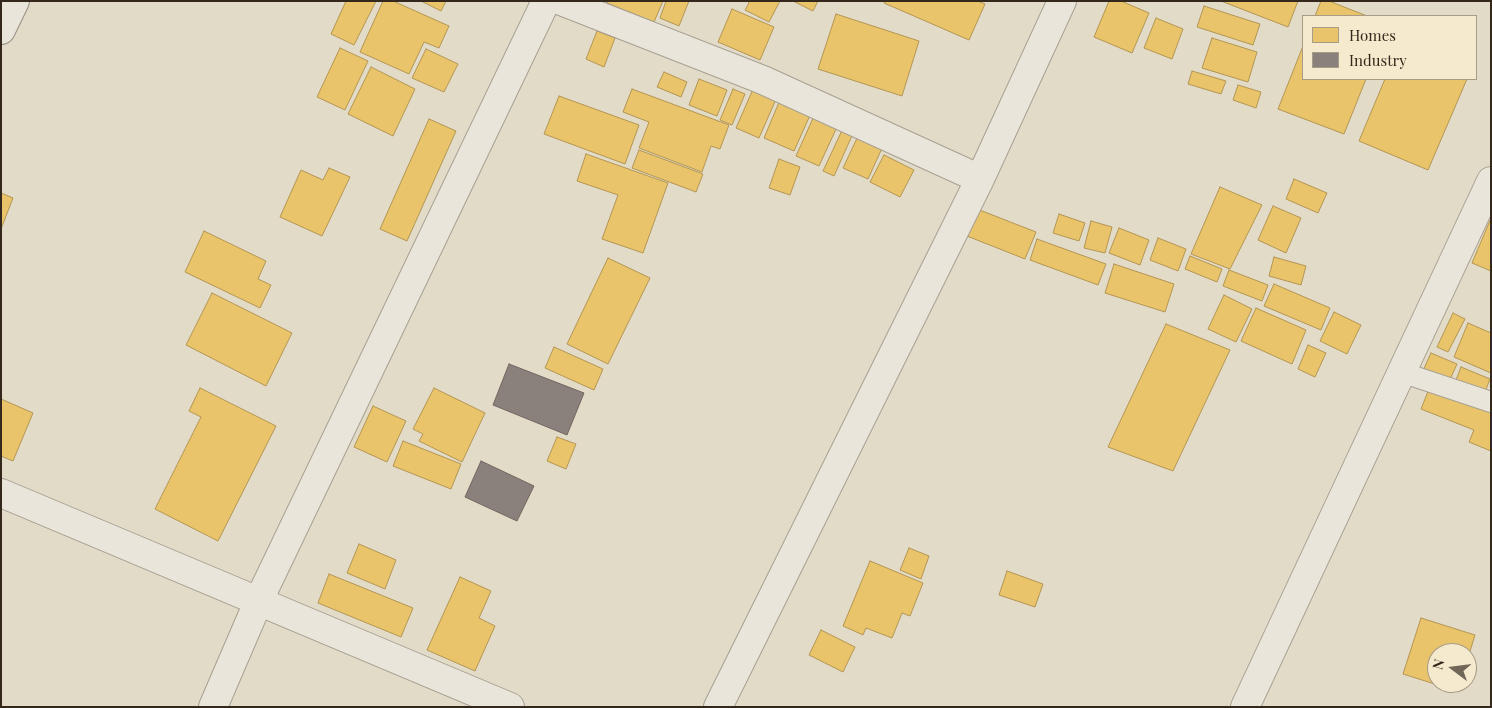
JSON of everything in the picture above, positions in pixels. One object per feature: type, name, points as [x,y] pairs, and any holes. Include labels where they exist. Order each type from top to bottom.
[{"type":"street","points":[[1,30],[15,1]]},
{"type":"street","points":[[213,707],[259,600],[546,1]]},
{"type":"street","points":[[562,1],[763,80],[980,179]]},
{"type":"street","points":[[718,707],[980,179],[1062,1]]},
{"type":"street","points":[[1244,707],[1491,181]]},
{"type":"street","points":[[1,493],[510,707]]},
{"type":"lane","points":[[1401,372],[1491,402]]},
{"type":"building: Homes","points":[[346,1],[376,1],[354,45],[331,34]]},
{"type":"building: Homes","points":[[383,1],[393,1],[449,26],[439,48],[424,42],[409,74],[360,52]]},
{"type":"building: Homes","points":[[421,1],[446,1],[441,11]]},
{"type":"building: Homes","points":[[608,1],[663,1],[654,22],[607,3]]},
{"type":"building: Homes","points":[[666,1],[689,1],[679,26],[660,18]]},
{"type":"building: Homes","points":[[747,1],[780,1],[769,22],[745,10],[749,3]]},
{"type":"building: Homes","points":[[793,1],[818,1],[813,11]]},
{"type":"building: Homes","points":[[885,1],[978,1],[985,4],[969,40],[884,3]]},
{"type":"building: Homes","points":[[1109,1],[1121,1],[1149,13],[1132,53],[1094,37]]},
{"type":"building: Homes","points":[[1221,1],[1298,1],[1288,27]]},
{"type":"building: Homes","points":[[1321,1],[1329,1],[1364,15],[1315,15]]},
{"type":"building: Homes","points":[[1204,6],[1260,24],[1253,45],[1197,27]]},
{"type":"building: Homes","points":[[732,9],[774,27],[760,60],[718,42]]},
{"type":"building: Homes","points":[[836,14],[919,41],[902,96],[818,69]]},
{"type":"building: Homes","points":[[1156,18],[1183,29],[1172,59],[1144,48]]},
{"type":"building: Homes","points":[[597,31],[615,38],[604,67],[586,59]]},
{"type":"building: Homes","points":[[1212,38],[1257,52],[1248,82],[1202,68]]},
{"type":"building: Homes","points":[[340,48],[368,61],[345,110],[317,97]]},
{"type":"building: Homes","points":[[426,49],[458,64],[444,92],[412,78]]},
{"type":"building: Homes","points":[[1302,49],[1302,80],[1366,80],[1344,134],[1278,109]]},
{"type":"building: Homes","points":[[371,67],[415,89],[393,136],[348,114]]},
{"type":"building: Homes","points":[[1192,71],[1226,81],[1221,94],[1188,84]]},
{"type":"building: Homes","points":[[664,72],[687,82],[681,97],[657,87]]},
{"type":"building: Homes","points":[[699,79],[727,90],[717,116],[689,105]]},
{"type":"building: Homes","points":[[1385,80],[1467,80],[1428,170],[1359,141]]},
{"type":"building: Homes","points":[[1238,85],[1261,92],[1256,108],[1233,100]]},
{"type":"building: Homes","points":[[754,87],[777,97],[759,138],[736,128]]},
{"type":"building: Homes","points":[[632,89],[729,125],[720,149],[711,146],[702,172],[639,148],[649,122],[623,112]]},
{"type":"building: Homes","points":[[733,89],[745,94],[732,125],[720,120]]},
{"type":"building: Homes","points":[[559,96],[639,125],[625,164],[544,134]]},
{"type":"building: Homes","points":[[780,100],[811,113],[794,151],[764,138]]},
{"type":"building: Homes","points":[[814,116],[837,127],[819,166],[796,156]]},
{"type":"building: Homes","points":[[429,119],[456,131],[407,241],[380,229]]},
{"type":"building: Homes","points":[[845,124],[855,129],[834,176],[823,171]]},
{"type":"building: Homes","points":[[859,134],[883,146],[868,179],[843,168]]},
{"type":"building: Homes","points":[[639,150],[703,174],[696,192],[632,168]]},
{"type":"building: Homes","points":[[586,154],[668,183],[643,253],[602,239],[618,195],[577,181]]},
{"type":"building: Homes","points":[[884,155],[914,170],[900,197],[870,182]]},
{"type":"building: Homes","points":[[779,159],[800,167],[790,195],[769,188]]},
{"type":"building: Homes","points":[[329,168],[350,177],[322,236],[280,217],[301,170],[323,180]]},
{"type":"building: Homes","points":[[1294,179],[1327,193],[1318,213],[1286,199]]},
{"type":"building: Homes","points":[[1220,187],[1262,205],[1230,269],[1191,254]]},
{"type":"building: Homes","points":[[1,193],[13,198],[1,229]]},
{"type":"building: Homes","points":[[1273,206],[1301,218],[1286,253],[1258,240]]},
{"type":"building: Homes","points":[[977,209],[1036,232],[1025,259],[967,236]]},
{"type":"building: Homes","points":[[1059,214],[1085,223],[1079,241],[1053,233]]},
{"type":"building: Homes","points":[[1491,218],[1491,271],[1472,263]]},
{"type":"building: Homes","points":[[1091,221],[1112,227],[1105,253],[1084,248]]},
{"type":"building: Homes","points":[[1119,228],[1149,240],[1140,265],[1109,253]]},
{"type":"building: Homes","points":[[204,231],[266,261],[258,279],[271,285],[260,308],[185,272]]},
{"type":"building: Homes","points":[[1158,238],[1186,249],[1178,271],[1150,260]]},
{"type":"building: Homes","points":[[1037,239],[1106,264],[1098,285],[1030,260]]},
{"type":"building: Homes","points":[[1190,256],[1222,269],[1217,282],[1185,269]]},
{"type":"building: Homes","points":[[1274,257],[1306,266],[1301,285],[1269,276]]},
{"type":"building: Homes","points":[[608,258],[650,278],[608,364],[567,344]]},
{"type":"building: Homes","points":[[1114,264],[1174,284],[1165,312],[1105,293]]},
{"type":"building: Homes","points":[[1229,270],[1268,285],[1262,301],[1223,286]]},
{"type":"building: Homes","points":[[1274,284],[1330,308],[1321,330],[1264,306]]},
{"type":"building: Homes","points":[[212,293],[292,333],[266,386],[186,345]]},
{"type":"building: Homes","points":[[1224,295],[1252,309],[1236,342],[1208,329]]},
{"type":"building: Homes","points":[[1256,308],[1306,330],[1292,364],[1241,341]]},
{"type":"building: Homes","points":[[1334,312],[1361,325],[1347,354],[1320,341]]},
{"type":"building: Homes","points":[[1453,313],[1465,319],[1448,352],[1437,347]]},
{"type":"building: Homes","points":[[1468,323],[1491,333],[1491,373],[1454,357]]},
{"type":"building: Homes","points":[[1166,324],[1230,350],[1173,471],[1108,447]]},
{"type":"building: Homes","points":[[1308,345],[1326,353],[1315,377],[1298,369]]},
{"type":"building: Homes","points":[[554,347],[603,369],[594,390],[545,368]]},
{"type":"building: Homes","points":[[1431,353],[1457,364],[1448,384],[1422,373]]},
{"type":"building: Homes","points":[[1461,367],[1490,379],[1482,400],[1453,388]]},
{"type":"building: Homes","points":[[200,388],[276,426],[218,541],[155,509],[201,417],[189,411]]},
{"type":"building: Homes","points":[[434,388],[485,413],[462,462],[419,441],[423,434],[413,429]]},
{"type":"building: Homes","points":[[1429,389],[1482,410],[1484,406],[1491,409],[1491,451],[1469,442],[1474,430],[1421,409]]},
{"type":"building: Homes","points":[[1,399],[33,413],[13,461],[1,456]]},
{"type":"building: Homes","points":[[373,406],[406,421],[387,462],[354,447]]},
{"type":"building: Homes","points":[[557,437],[576,444],[566,469],[547,461]]},
{"type":"building: Homes","points":[[403,441],[461,464],[451,489],[393,466]]},
{"type":"building: Homes","points":[[359,544],[396,560],[385,589],[347,573]]},
{"type":"building: Homes","points":[[909,548],[929,556],[921,579],[900,570]]},
{"type":"building: Homes","points":[[870,561],[923,583],[910,616],[902,613],[892,638],[866,628],[863,635],[843,626]]},
{"type":"building: Homes","points":[[1007,571],[1043,584],[1035,607],[999,595]]},
{"type":"building: Homes","points":[[329,574],[413,608],[401,637],[318,603]]},
{"type":"building: Homes","points":[[460,577],[491,591],[479,618],[495,626],[475,671],[427,650]]},
{"type":"building: Homes","points":[[1421,618],[1475,635],[1473,643],[1427,643],[1427,682],[1403,674]]},
{"type":"building: Homes","points":[[821,630],[855,647],[843,672],[809,655]]},
{"type":"building: Industry","points":[[509,364],[584,393],[567,435],[493,405]]},
{"type":"building: Industry","points":[[481,461],[534,486],[517,521],[465,497]]}]
